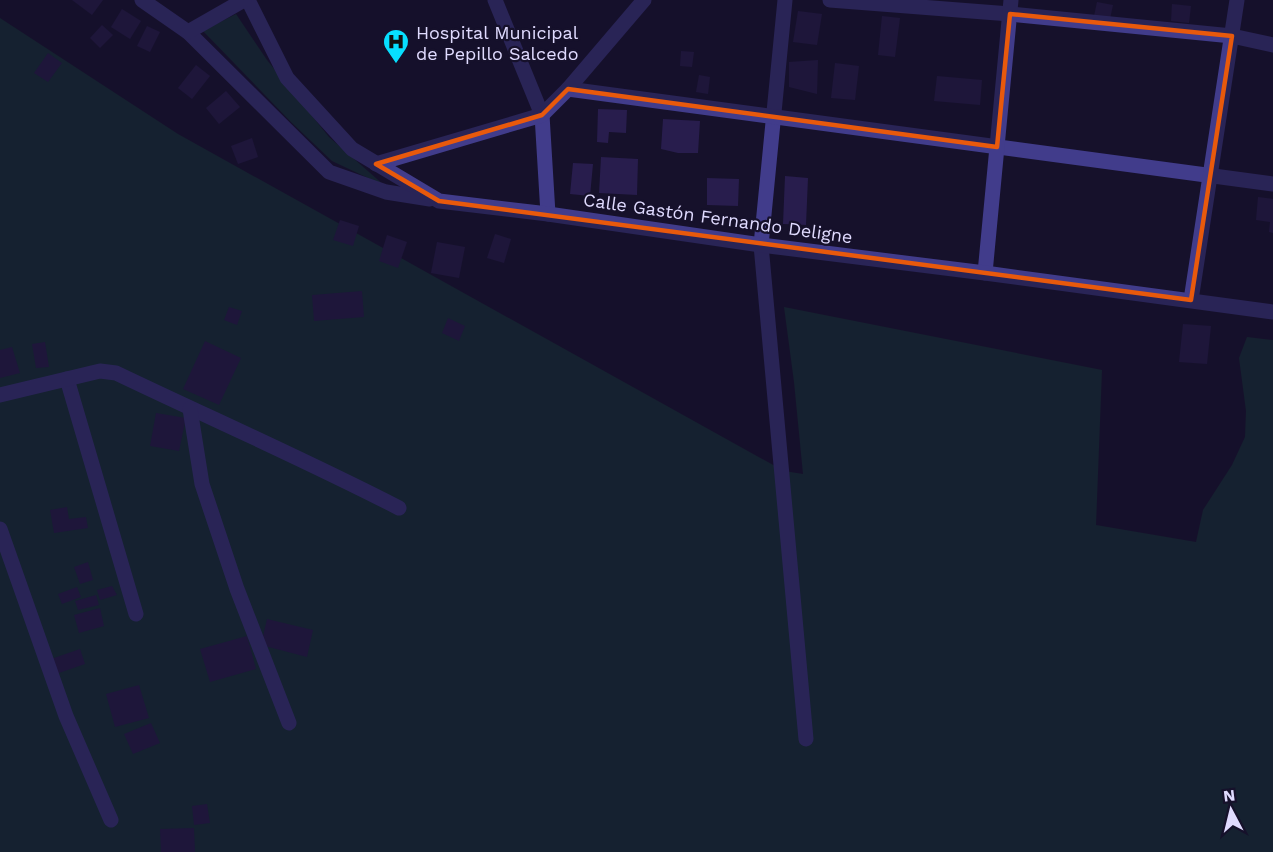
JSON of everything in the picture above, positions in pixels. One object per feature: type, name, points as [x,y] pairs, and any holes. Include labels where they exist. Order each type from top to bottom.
[{"type":"street","points":[[142,0],[188,33],[329,172],[386,192],[439,201]]},
{"type":"street","points":[[188,33],[246,0]]},
{"type":"street","name":"Calle Gastón Fernando Deligne","points":[[246,0],[287,78],[352,149],[439,201],[548,213],[761,245],[1273,312]]},
{"type":"street","points":[[495,0],[542,115],[548,213]]},
{"type":"street","points":[[376,164],[542,115],[568,89],[644,0]]},
{"type":"street","points":[[785,0],[761,245],[806,739]]},
{"type":"street","points":[[830,0],[1011,7],[1232,36],[1273,45]]},
{"type":"street","points":[[1191,300],[1237,0]]},
{"type":"street","points":[[985,273],[1011,7]]},
{"type":"street","points":[[568,89],[1273,184]]},
{"type":"street","points":[[0,395],[100,371],[116,373],[330,472],[399,508]]},
{"type":"street","points":[[67,379],[136,614]]},
{"type":"street","points":[[190,409],[202,484],[237,589],[290,723]]},
{"type":"street","points":[[0,529],[66,716],[111,820]]},
{"type":"highlighted area","points":[[1010,14],[1232,36],[1191,300],[439,201],[376,164],[542,115],[568,89],[997,147]]},
{"type":"green space","points":[[236,14],[267,60],[329,137],[385,186],[332,161],[203,31]]},
{"type":"green space","points":[[0,18],[178,134],[784,471],[803,474],[784,307],[1102,370],[1096,525],[1196,542],[1203,510],[1232,465],[1245,437],[1246,411],[1239,358],[1247,337],[1273,340],[1273,852],[0,852]]},
{"type":"building","points":[[72,0],[103,0],[92,15]]},
{"type":"building","points":[[1097,2],[1113,5],[1110,19],[1094,16]]},
{"type":"building","points":[[1172,4],[1191,6],[1189,23],[1171,21]]},
{"type":"building","points":[[122,9],[141,21],[130,39],[111,27]]},
{"type":"building","points":[[798,11],[822,14],[817,45],[793,42]]},
{"type":"building","points":[[882,16],[900,18],[895,57],[878,55]]},
{"type":"building","points":[[102,25],[113,35],[100,48],[90,38]]},
{"type":"building","points":[[147,26],[160,32],[150,52],[137,46]]},
{"type":"building","points":[[681,51],[694,52],[692,67],[680,66]]},
{"type":"building","points":[[48,53],[62,63],[48,82],[34,73]]},
{"type":"building","points":[[818,60],[817,94],[789,87],[789,62]]},
{"type":"building","points":[[835,63],[859,66],[855,100],[831,98]]},
{"type":"building","points":[[196,65],[210,76],[192,99],[178,88]]},
{"type":"building","points":[[699,75],[710,77],[708,94],[696,92]]},
{"type":"building","points":[[937,76],[982,80],[980,105],[934,101]]},
{"type":"building","points":[[226,91],[240,107],[219,124],[206,108]]},
{"type":"building","points":[[598,109],[627,110],[626,133],[609,132],[608,143],[597,142]]},
{"type":"building","points":[[663,119],[700,121],[698,153],[678,153],[661,149]]},
{"type":"building","points":[[252,138],[258,157],[238,164],[231,146]]},
{"type":"building","points":[[601,157],[638,159],[637,195],[599,193]]},
{"type":"building","points":[[573,163],[593,164],[590,196],[570,194]]},
{"type":"building","points":[[785,176],[808,178],[806,225],[783,224]]},
{"type":"building","points":[[707,178],[739,179],[738,206],[707,205]]},
{"type":"building","points":[[1258,197],[1273,199],[1273,233],[1269,232],[1270,222],[1256,220]]},
{"type":"building","points":[[340,220],[359,226],[353,246],[333,240]]},
{"type":"building","points":[[495,234],[511,239],[504,263],[487,258]]},
{"type":"building","points":[[387,235],[407,242],[398,268],[379,261]]},
{"type":"building","points":[[437,242],[465,247],[459,278],[431,273]]},
{"type":"building","points":[[362,291],[364,317],[314,321],[312,295]]},
{"type":"building","points":[[229,307],[242,311],[237,325],[224,320]]},
{"type":"building","points":[[448,318],[465,326],[459,341],[442,333]]},
{"type":"building","points":[[1183,324],[1211,326],[1207,364],[1179,362]]},
{"type":"building","points":[[205,341],[241,358],[219,405],[183,389]]},
{"type":"building","points":[[45,342],[49,367],[36,368],[32,344]]},
{"type":"building","points":[[12,347],[20,373],[0,378],[0,350]]},
{"type":"building","points":[[156,413],[186,418],[179,451],[150,446]]},
{"type":"building","points":[[67,507],[69,519],[86,517],[88,528],[54,533],[50,510]]},
{"type":"building","points":[[88,562],[93,580],[80,584],[74,567]]},
{"type":"building","points":[[112,586],[117,595],[100,600],[97,590]]},
{"type":"building","points":[[77,587],[81,597],[62,604],[58,594]]},
{"type":"building","points":[[96,595],[99,605],[78,610],[75,601]]},
{"type":"building","points":[[100,608],[104,626],[79,633],[74,615]]},
{"type":"building","points":[[267,619],[313,630],[307,657],[261,645]]},
{"type":"building","points":[[247,636],[256,669],[210,682],[200,649]]},
{"type":"building","points":[[80,649],[85,664],[56,674],[51,659]]},
{"type":"building","points":[[139,685],[149,718],[115,727],[106,694]]},
{"type":"building","points":[[151,723],[160,743],[133,754],[124,734]]},
{"type":"building","points":[[207,804],[210,823],[194,825],[192,806]]},
{"type":"building","points":[[194,828],[195,852],[161,852],[160,829]]},
{"type":"place","name":"Hospital Municipal de Pepillo Salcedo","points":[[396,65]]}]
